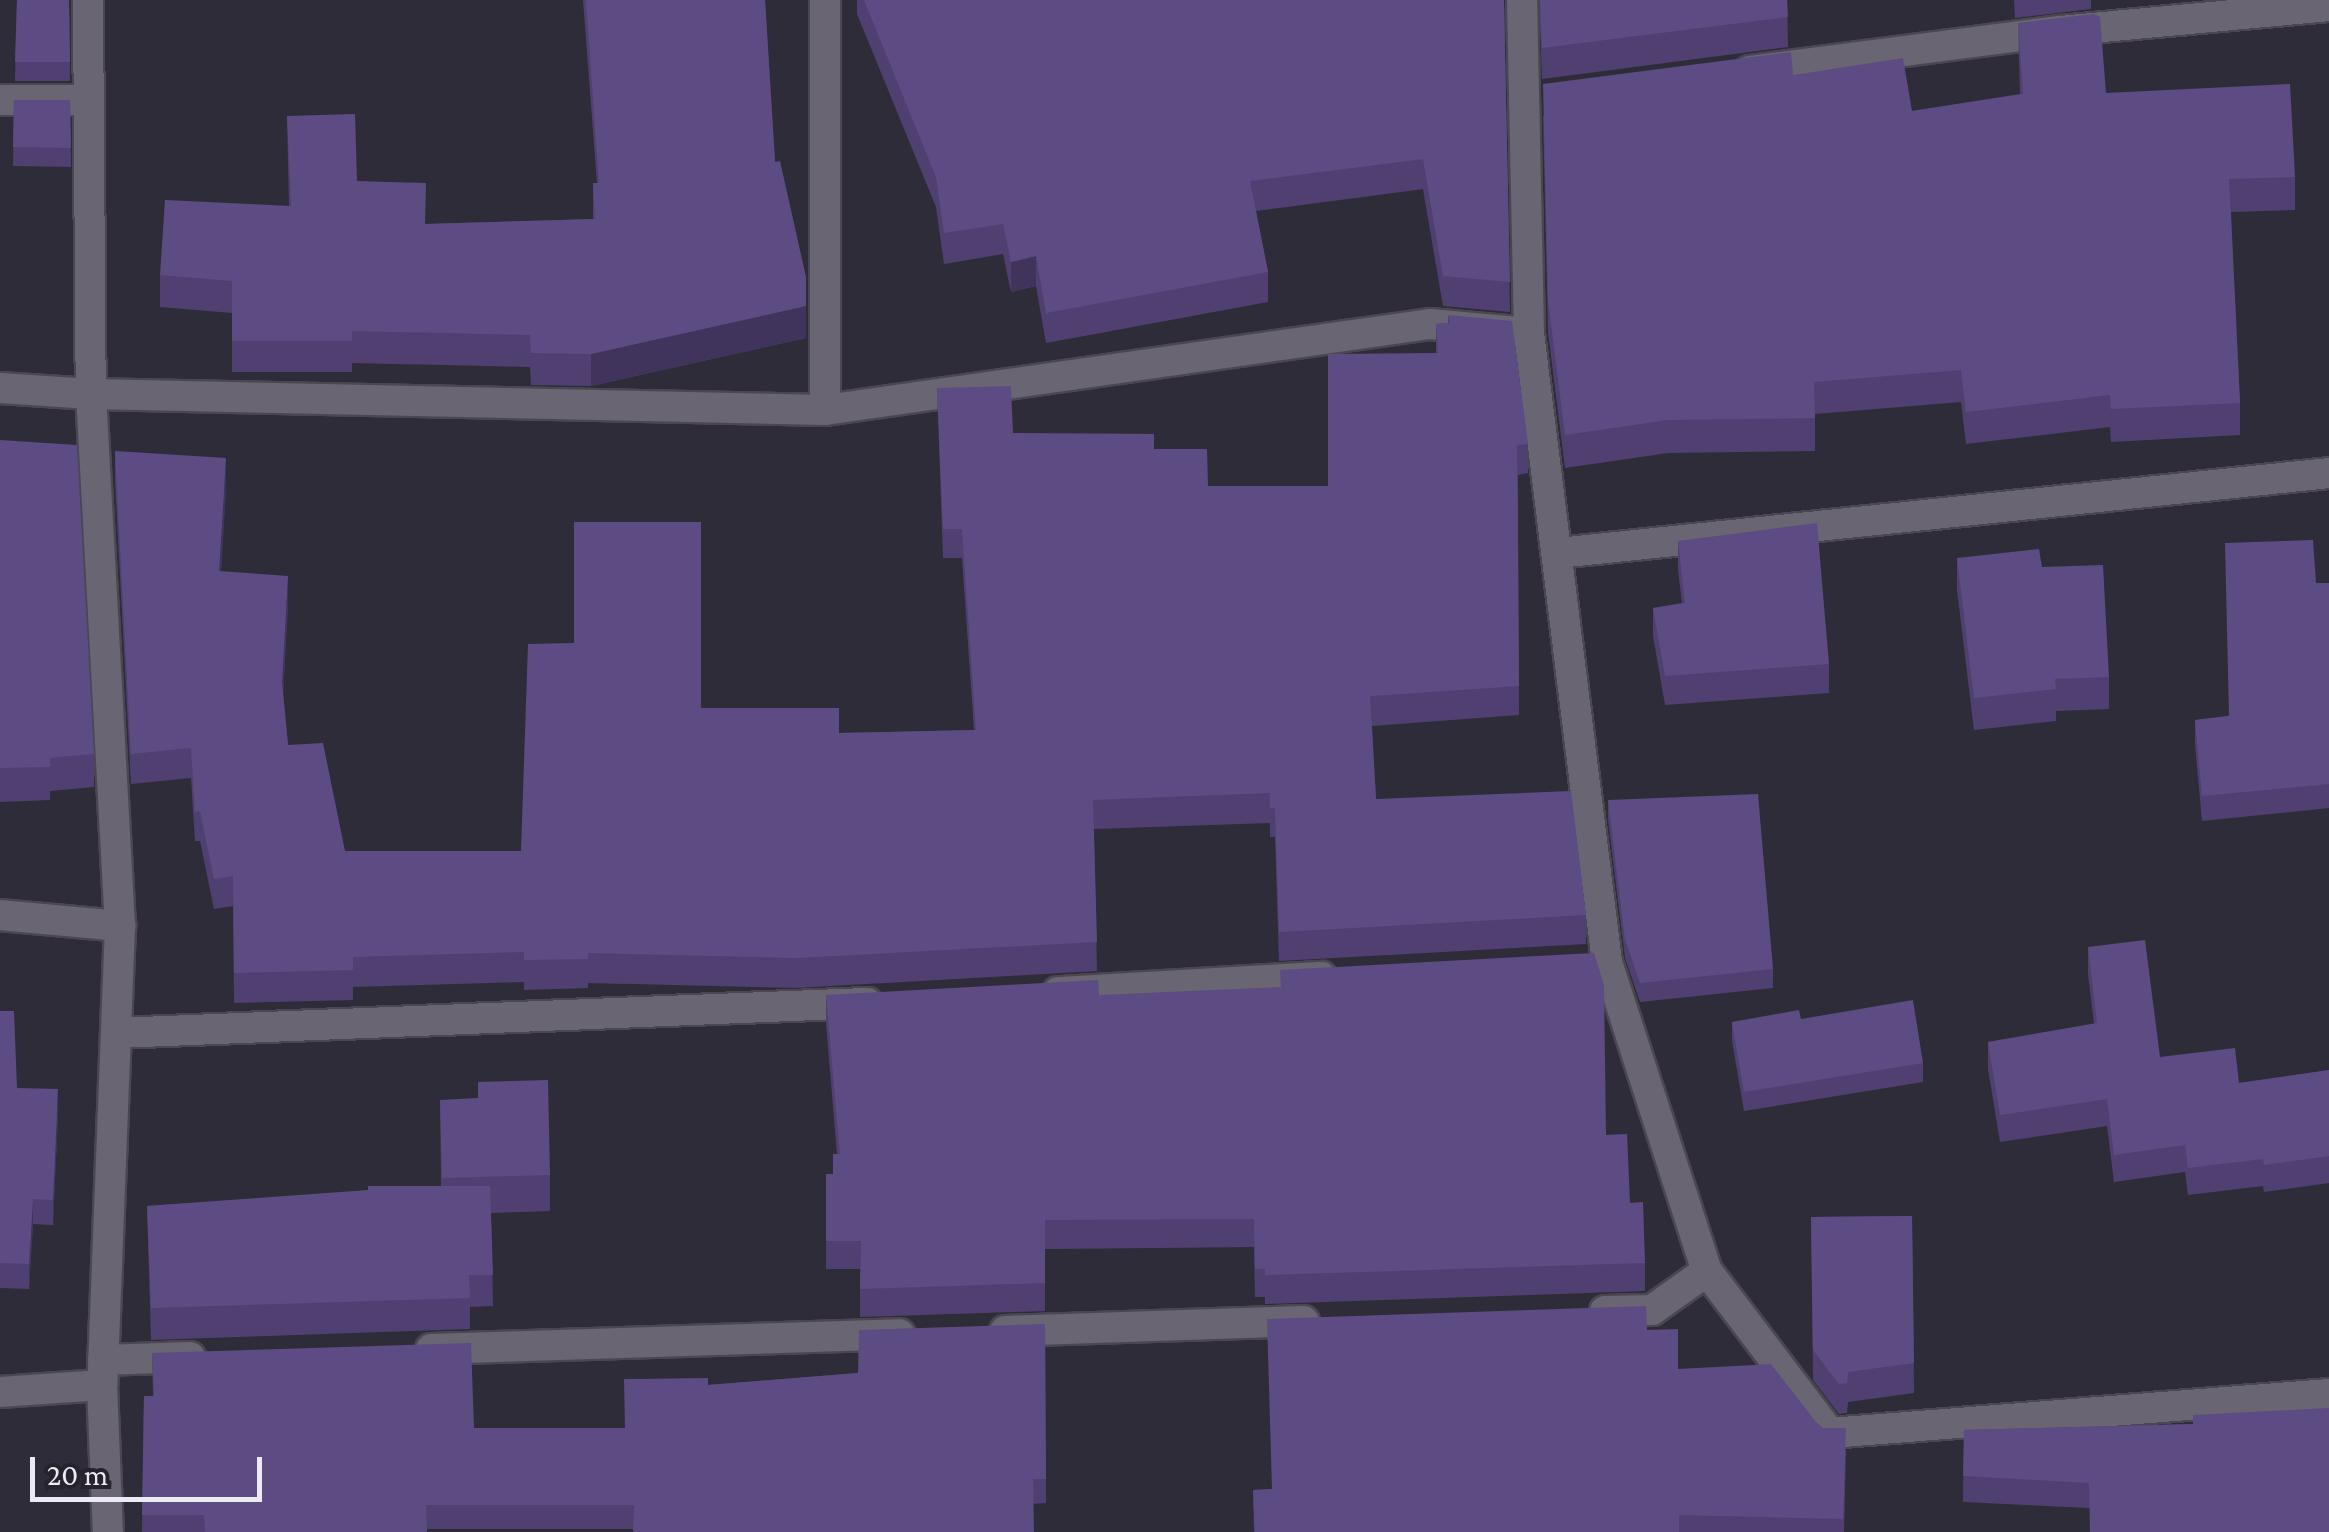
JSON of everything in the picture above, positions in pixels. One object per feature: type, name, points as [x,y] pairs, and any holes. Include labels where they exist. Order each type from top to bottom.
[{"type":"street","points":[[88,0],[91,394],[120,926],[102,1373],[108,1532]]},
{"type":"street","points":[[825,0],[825,410]]},
{"type":"street","points":[[1522,0],[1529,333],[1558,553],[1597,962],[1707,1272],[1830,1433],[2329,1394]]},
{"type":"street","points":[[1722,74],[2060,30],[2329,6]]},
{"type":"street","points":[[1524,100],[1564,94]]},
{"type":"street","points":[[0,100],[88,100]]},
{"type":"street","points":[[0,388],[91,394],[825,410],[1430,324],[1529,333]]},
{"type":"street","points":[[1558,553],[2329,473]]},
{"type":"street","points":[[0,914],[120,926]]},
{"type":"street","points":[[1028,994],[1348,976]]},
{"type":"street","points":[[116,1033],[889,1001]]},
{"type":"street","points":[[1573,1312],[1652,1310],[1707,1272]]},
{"type":"street","points":[[977,1332],[1334,1320]]},
{"type":"street","points":[[401,1350],[937,1333]]},
{"type":"street","points":[[0,1392],[222,1356]]},
{"type":"building","points":[[17,0],[69,0],[70,62],[15,62]]},
{"type":"building","points":[[586,0],[765,0],[775,162],[780,161],[806,277],[806,306],[591,354],[531,353],[530,335],[352,331],[352,341],[232,341],[232,281],[160,275],[165,200],[291,206],[287,116],[355,114],[357,181],[426,183],[425,224],[595,219],[593,183],[599,183]]},
{"type":"building","points":[[864,0],[1504,0],[1510,282],[1443,276],[1423,159],[1250,181],[1268,272],[1046,313],[1036,256],[1011,262],[1003,224],[944,233],[936,177]]},
{"type":"building","points":[[1540,0],[1787,0],[1788,17],[1542,48]]},
{"type":"building","points":[[2094,14],[2100,17],[2106,93],[2290,84],[2295,177],[2229,179],[2240,403],[2111,409],[2110,395],[1966,412],[1961,370],[1814,382],[1815,418],[1668,420],[1565,435],[1548,299],[1543,84],[1791,52],[1793,75],[1903,58],[1912,111],[2023,94],[2018,23]]},
{"type":"building","points":[[14,100],[70,100],[71,148],[13,147]]},
{"type":"building","points":[[1448,315],[1512,321],[1528,444],[1517,445],[1519,686],[1370,696],[1376,799],[1571,791],[1586,915],[1279,932],[1275,808],[1270,808],[1270,793],[1093,800],[1097,942],[796,958],[588,953],[588,959],[524,960],[524,952],[353,957],[353,970],[234,973],[233,876],[214,879],[200,811],[195,812],[191,748],[131,754],[115,451],[226,458],[219,571],[288,576],[282,682],[288,745],[323,743],[345,851],[521,851],[528,644],[574,643],[574,522],[701,522],[701,708],[839,708],[839,733],[976,730],[962,529],[943,529],[937,388],[1011,386],[1013,433],[1154,434],[1154,449],[1207,449],[1208,486],[1328,486],[1328,354],[1438,353],[1436,324],[1450,323]]},
{"type":"building","points":[[0,440],[77,445],[94,754],[50,758],[50,767],[0,768]]},
{"type":"building","points":[[1817,523],[1829,664],[1665,676],[1653,608],[1685,603],[1678,541]]},
{"type":"building","points":[[2313,540],[2316,583],[2329,583],[2329,784],[2202,796],[2195,720],[2229,716],[2225,543]]},
{"type":"building","points":[[2039,549],[2042,567],[2103,565],[2109,677],[2055,679],[2056,689],[1974,698],[1957,558]]},
{"type":"building","points":[[1758,794],[1773,969],[1640,983],[1625,939],[1608,800]]},
{"type":"building","points":[[2145,940],[2160,1057],[2235,1048],[2239,1083],[2329,1070],[2329,1156],[2264,1165],[2263,1159],[2188,1168],[2185,1145],[2114,1155],[2107,1099],[2000,1115],[1988,1042],[2097,1023],[2088,947]]},
{"type":"building","points":[[1594,953],[1604,985],[1606,1135],[1627,1134],[1630,1203],[1643,1202],[1645,1263],[1265,1275],[1265,1269],[1255,1269],[1254,1219],[1045,1220],[1045,1283],[860,1289],[861,1241],[826,1241],[826,1174],[833,1174],[833,1154],[840,1154],[826,995],[1098,980],[1099,995],[1281,987],[1280,970]]},
{"type":"building","points":[[1913,1000],[1923,1063],[1744,1092],[1732,1022],[1799,1010],[1801,1019]]},
{"type":"building","points":[[0,1011],[14,1011],[17,1088],[58,1089],[53,1200],[33,1199],[29,1264],[0,1263]]},
{"type":"building","points":[[548,1080],[550,1175],[442,1178],[440,1100],[478,1098],[478,1082]]},
{"type":"building","points":[[368,1186],[490,1186],[493,1275],[469,1275],[470,1298],[151,1308],[147,1206],[368,1190]]},
{"type":"building","points":[[1912,1216],[1914,1363],[1848,1372],[1847,1383],[1839,1384],[1813,1350],[1811,1217]]},
{"type":"building","points":[[1646,1306],[1647,1330],[1678,1329],[1678,1369],[1771,1364],[1823,1428],[1846,1428],[1843,1519],[1679,1515],[1679,1532],[1255,1532],[1253,1490],[1272,1489],[1267,1319]]},
{"type":"building","points":[[1045,1324],[1046,1479],[1033,1479],[1034,1532],[633,1532],[634,1505],[426,1505],[427,1532],[205,1532],[204,1515],[142,1515],[144,1396],[154,1396],[152,1353],[471,1343],[474,1428],[625,1428],[624,1379],[708,1378],[708,1385],[858,1373],[859,1330]]},
{"type":"building","points":[[2329,1408],[2329,1532],[2090,1532],[2089,1483],[1963,1476],[1964,1430],[2193,1424],[2193,1415]]}]
